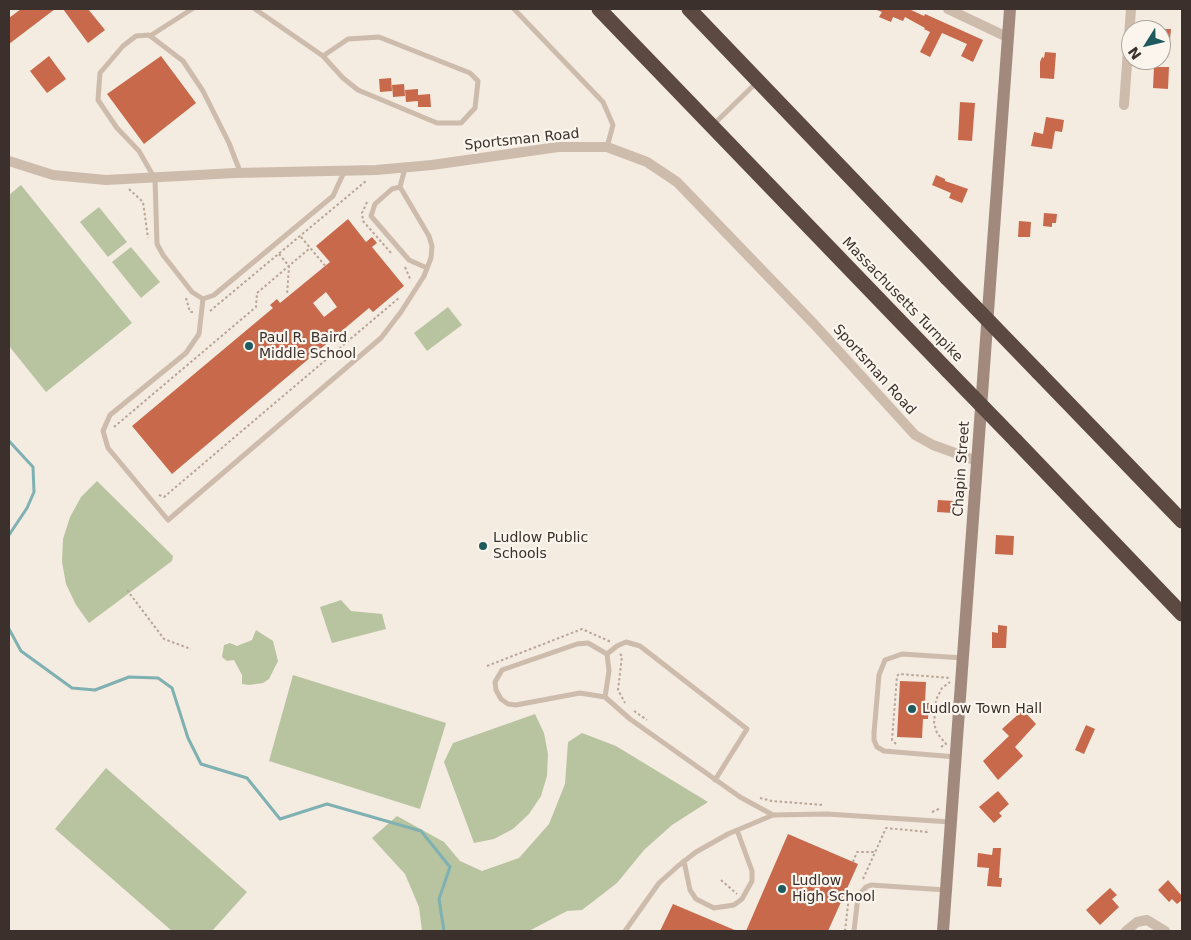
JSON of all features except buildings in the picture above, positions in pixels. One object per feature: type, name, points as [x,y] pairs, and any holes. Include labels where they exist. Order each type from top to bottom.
[{"type":"highway","points":[[587,9],[667,80]]},
{"type":"highway","name":"Massachusetts Turnpike","points":[[599,9],[1182,614]]},
{"type":"highway","points":[[689,9],[1182,521]]},
{"type":"main road","name":"Chapin Street","points":[[944,931],[956,757],[956,678],[964,658],[1010,9]]},
{"type":"street","points":[[948,9],[1008,37]]},
{"type":"street","points":[[1124,105],[1131,9]]},
{"type":"street","name":"Sportsman Road","points":[[9,161],[53,176],[106,180],[405,168],[558,147],[607,147],[647,162],[677,182],[814,324],[915,435],[933,445],[977,461]]},
{"type":"street","points":[[1126,931],[1142,920],[1152,921],[1165,931]]},
{"type":"lane","points":[[192,9],[150,36],[136,36],[123,46],[100,73],[98,100],[117,128],[139,151],[155,178],[157,244],[163,255],[192,292],[203,299]]},
{"type":"lane","points":[[255,9],[323,56],[343,78],[358,90],[437,124],[461,122],[476,108],[478,81],[470,73],[379,37],[348,38],[323,56]]},
{"type":"lane","points":[[514,9],[604,102],[613,125],[607,147]]},
{"type":"lane","points":[[150,36],[183,61],[194,76],[229,143],[241,174]]},
{"type":"lane","points":[[712,126],[758,81]]},
{"type":"lane","points":[[203,299],[199,334],[186,353],[110,415],[103,431],[108,448],[168,520],[381,338],[401,312],[432,258],[432,246],[428,236],[400,187],[405,168]]},
{"type":"lane","points":[[203,299],[214,295],[333,196],[346,170]]},
{"type":"lane","points":[[400,187],[392,189],[375,204],[371,216],[408,260],[427,268]]},
{"type":"lane","points":[[607,654],[615,647],[626,642],[640,646],[747,729],[732,750],[715,780]]},
{"type":"lane","points":[[607,654],[588,644],[577,644],[502,670],[495,682],[496,690],[501,699],[508,704],[516,705],[580,693],[605,697],[630,719],[715,780],[740,797],[773,815]]},
{"type":"lane","points":[[605,697],[609,671],[607,654]]},
{"type":"lane","points":[[956,757],[884,751],[877,747],[874,733],[879,675],[886,660],[902,654],[964,658]]},
{"type":"lane","points":[[625,931],[659,883],[684,860],[737,830],[773,815],[826,814],[928,820],[952,816]]},
{"type":"lane","points":[[684,860],[690,890],[704,905],[724,908],[742,899],[748,891],[752,871],[737,830]]},
{"type":"lane","points":[[854,931],[858,896],[866,887],[871,885],[947,890]]},
{"type":"path","points":[[190,312],[213,311],[370,178]]},
{"type":"path","points":[[370,197],[362,212],[363,221],[390,254],[394,254]]},
{"type":"path","points":[[300,237],[327,268]]},
{"type":"path","points":[[111,429],[256,307],[257,293],[310,248]]},
{"type":"path","points":[[280,254],[289,266],[287,295]]},
{"type":"path","points":[[404,266],[411,278],[410,284]]},
{"type":"path","points":[[156,494],[164,497],[401,296]]},
{"type":"path","points":[[127,590],[164,639],[192,650]]},
{"type":"path","points":[[487,666],[524,650],[582,630],[608,640],[622,656],[619,695],[629,707],[651,723]]},
{"type":"path","points":[[904,744],[895,744],[892,740],[897,676],[899,674],[956,678]]},
{"type":"path","points":[[938,747],[946,744],[937,732],[934,724],[936,700],[938,694],[956,678]]},
{"type":"path","points":[[758,798],[772,802],[829,806]]},
{"type":"path","points":[[856,884],[864,878],[886,828],[927,832],[929,812],[939,808],[952,816]]},
{"type":"path","points":[[853,862],[857,852],[875,852]]},
{"type":"path","points":[[721,880],[742,899]]},
{"type":"path","points":[[845,931],[848,898],[852,890]]},
{"type":"green space","points":[[21,185],[132,323],[46,392],[9,346],[9,195]]},
{"type":"green space","points":[[99,207],[127,242],[108,257],[80,222]]},
{"type":"green space","points":[[131,247],[160,282],[141,298],[112,262]]},
{"type":"green space","points":[[448,307],[462,325],[427,351],[414,333]]},
{"type":"green space","points":[[97,481],[173,556],[172,561],[89,623],[76,605],[66,584],[62,562],[63,539],[70,517],[81,497]]},
{"type":"green space","points":[[341,600],[351,611],[382,614],[386,629],[332,643],[320,607]]},
{"type":"green space","points":[[256,630],[273,641],[278,661],[269,679],[263,683],[242,684],[242,675],[234,660],[227,661],[222,657],[224,645],[230,643],[237,646],[252,640]]},
{"type":"green space","points":[[293,675],[446,723],[420,809],[269,761]]},
{"type":"green space","points":[[535,714],[544,733],[548,754],[547,776],[541,796],[529,814],[513,829],[494,839],[474,843],[444,762],[453,743]]},
{"type":"green space","points":[[582,733],[616,746],[708,802],[672,825],[644,850],[617,883],[582,910],[567,911],[529,931],[422,931],[419,907],[405,874],[372,838],[397,816],[444,842],[460,861],[482,871],[519,858],[549,824],[565,784],[568,742]]},
{"type":"green space","points":[[106,768],[247,892],[212,931],[172,931],[55,829]]},
{"type":"waterway","points":[[9,441],[33,467],[34,492],[27,508],[9,535]]},
{"type":"waterway","points":[[9,629],[21,651],[72,688],[95,690],[129,677],[158,678],[172,688],[188,738],[201,764],[247,778],[280,819],[327,804],[421,831],[450,867],[439,899],[444,931]]},
{"type":"place","name":"Paul R. Baird Middle School","points":[[249,346]]},
{"type":"place","name":"Ludlow Public Schools","points":[[483,546]]},
{"type":"place","name":"Ludlow Town Hall","points":[[912,709]]},
{"type":"place","name":"Ludlow High School","points":[[782,889]]}]
